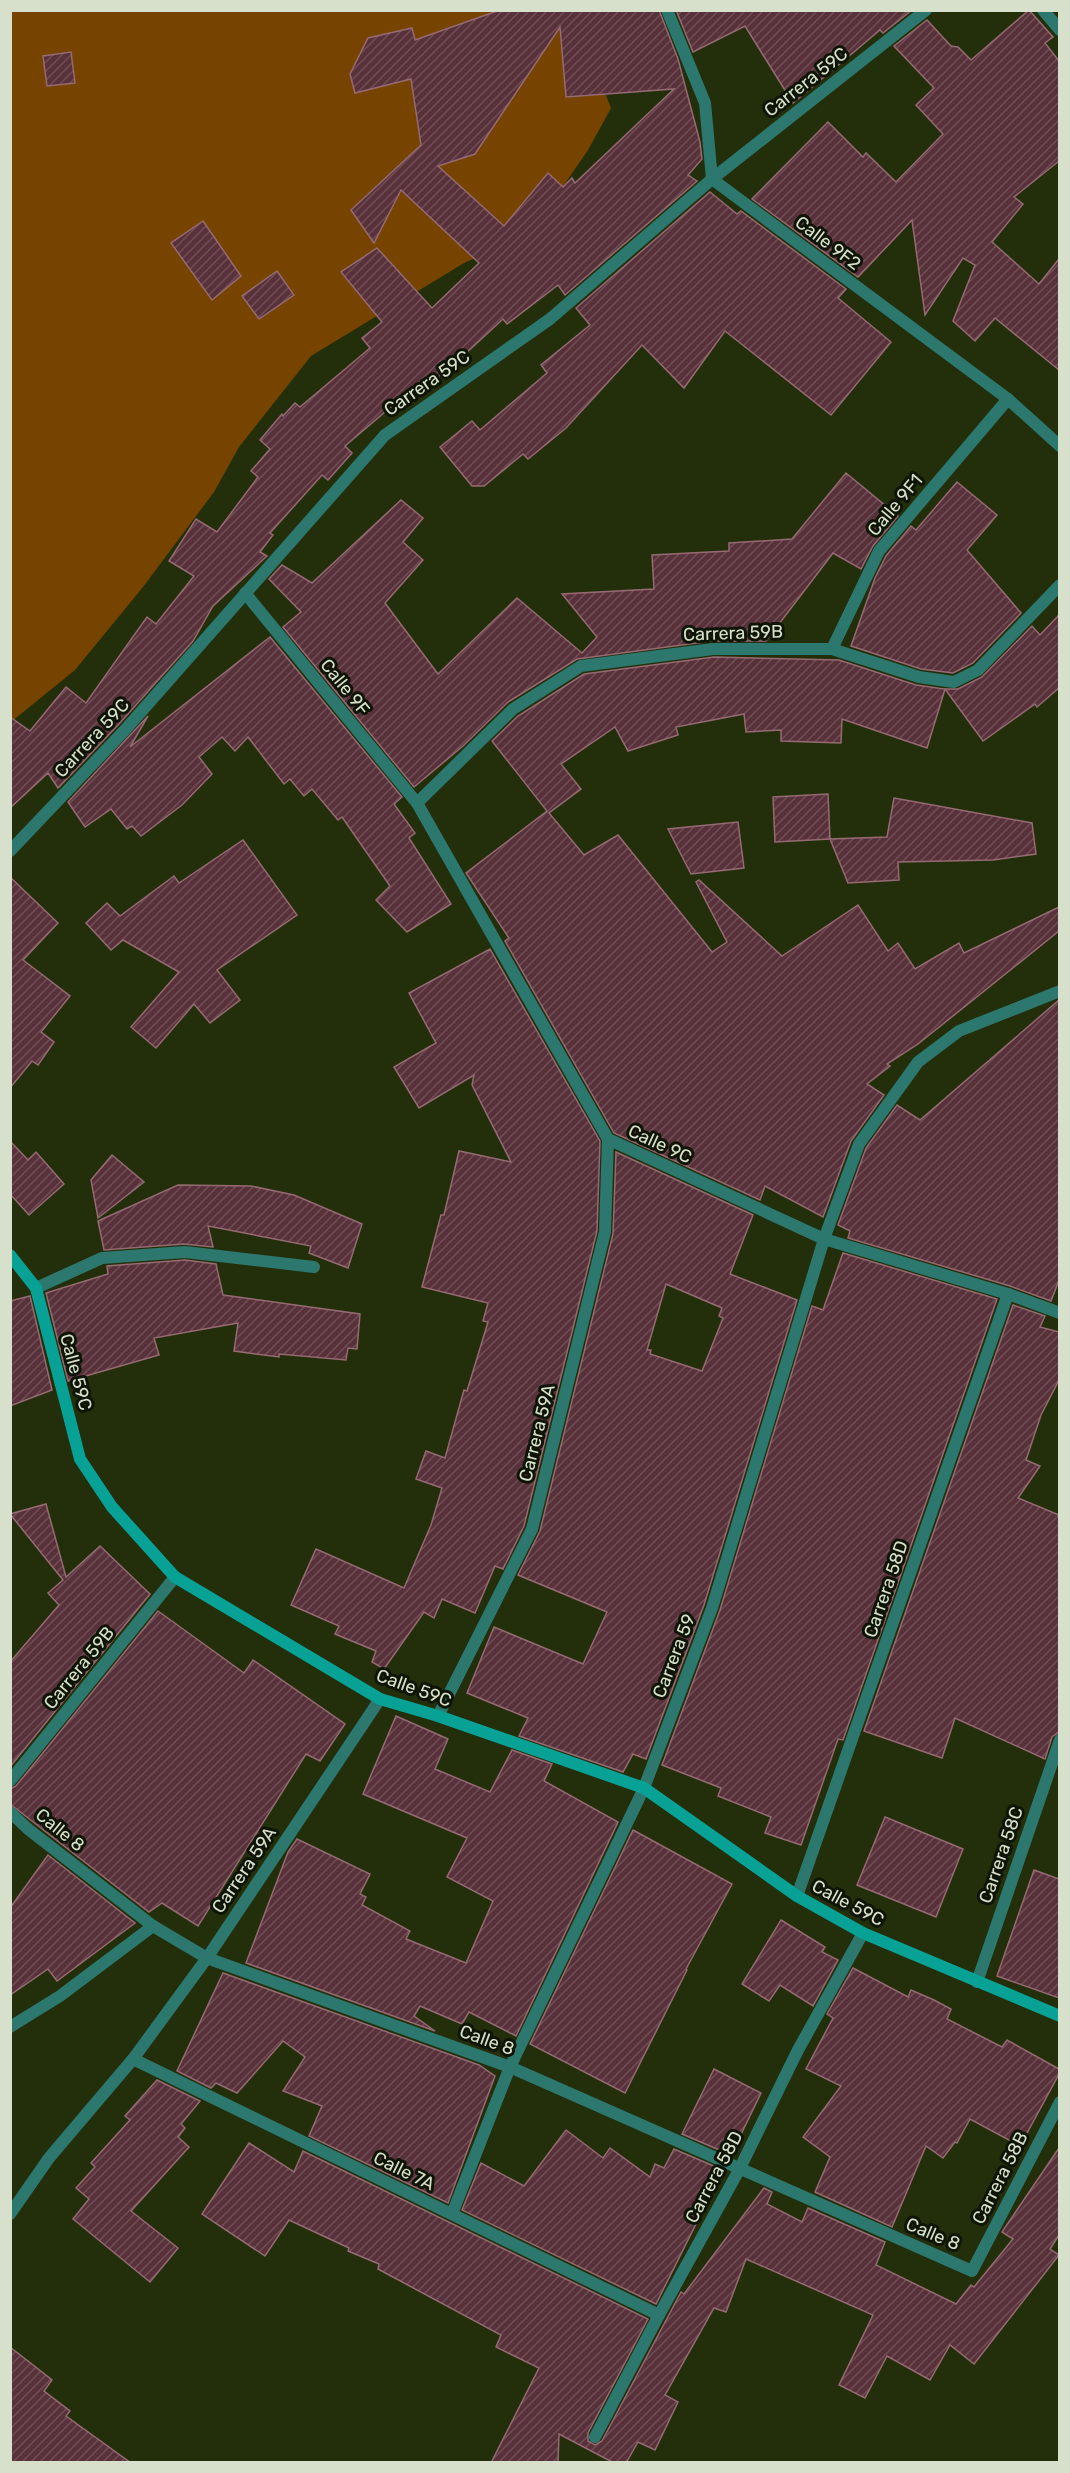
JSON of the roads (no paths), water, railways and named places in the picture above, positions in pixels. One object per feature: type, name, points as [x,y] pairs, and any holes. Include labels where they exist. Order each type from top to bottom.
[{"type":"street","points":[[667,10],[705,103],[712,179]]},
{"type":"street","name":"Carrera 59C","points":[[10,851],[125,730],[385,435],[550,319],[712,179],[926,10]]},
{"type":"street","points":[[1043,10],[1059,30]]},
{"type":"street","name":"Calle 9F2","points":[[712,179],[1008,399],[1059,446]]},
{"type":"street","name":"Calle 9F1","points":[[832,649],[879,551],[1008,399]]},
{"type":"street","name":"Carrera 59B","points":[[417,803],[513,709],[581,666],[713,649],[832,649],[919,677],[954,681],[978,670],[1059,585]]},
{"type":"street","name":"Calle 9F","points":[[245,593],[417,803]]},
{"type":"street","name":"Calle 9C","points":[[417,803],[608,1139],[824,1239],[1008,1294],[1059,1313]]},
{"type":"street","name":"Carrera 59","points":[[452,2214],[510,2067],[644,1788],[712,1608],[824,1239],[859,1144],[918,1062],[959,1031],[1059,991]]},
{"type":"street","name":"Carrera 59A","points":[[438,1716],[532,1529],[605,1232],[608,1139]]},
{"type":"street","points":[[36,1288],[102,1258],[185,1252],[314,1268]]},
{"type":"street","name":"Calle 59C","points":[[10,1255],[36,1288],[80,1459],[112,1508],[175,1577],[380,1699],[438,1716],[644,1788],[797,1896],[863,1933],[1059,2016]]},
{"type":"street","name":"Carrera 58D","points":[[797,1896],[1008,1294]]},
{"type":"street","name":"Carrera 59B","points":[[10,1781],[175,1577]]},
{"type":"street","name":"Carrera 59A","points":[[10,2214],[49,2158],[133,2059],[207,1958],[380,1699]]},
{"type":"street","name":"Carrera 58C","points":[[977,1982],[1059,1740]]},
{"type":"street","name":"Calle 8","points":[[10,1812],[28,1829],[153,1926],[207,1958],[510,2067],[972,2271]]},
{"type":"street","points":[[10,2027],[60,1996],[153,1926]]},
{"type":"street","name":"Carrera 58D","points":[[595,2437],[739,2170],[798,2050],[863,1933]]},
{"type":"street","name":"Calle 7A","points":[[133,2059],[659,2315]]},
{"type":"street","name":"Carrera 58B","points":[[972,2271],[1059,2102]]}]
